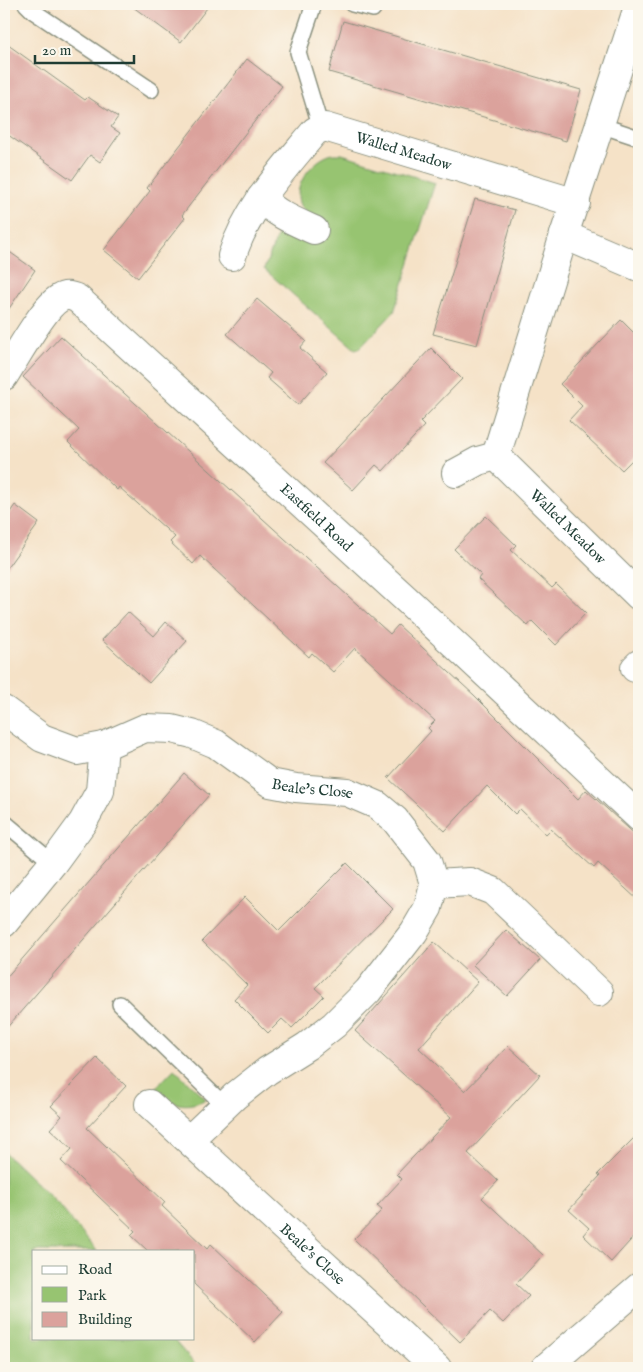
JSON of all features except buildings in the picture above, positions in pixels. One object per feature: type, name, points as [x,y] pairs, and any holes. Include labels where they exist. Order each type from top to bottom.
[{"type":"street","points":[[456,473],[478,462],[496,456],[564,235],[576,203],[639,4]]},
{"type":"street","name":"Walled Meadow","points":[[321,128],[325,127],[342,131],[576,203]]},
{"type":"street","points":[[232,256],[238,237],[261,198],[315,131],[321,128]]},
{"type":"street","points":[[261,198],[271,209],[314,230]]},
{"type":"street","points":[[564,235],[639,267]]},
{"type":"street","name":"Eastfield Road","points":[[4,376],[47,309],[62,296],[78,299],[407,600],[639,817]]},
{"type":"street","name":"Walled Meadow","points":[[496,456],[639,596]]},
{"type":"street","name":"Beale's Close","points":[[4,710],[42,738],[77,751],[104,746],[145,728],[172,729],[192,734],[216,744],[270,783],[296,788],[347,792],[378,805],[396,820],[427,860],[434,884]]},
{"type":"street","points":[[4,923],[53,863],[83,822],[100,792],[104,746]]},
{"type":"street","points":[[189,1140],[225,1106],[267,1071],[307,1046],[334,1025],[368,991],[414,932],[428,908],[434,884],[470,882],[493,891],[599,992]]},
{"type":"street","name":"Beale's Close","points":[[149,1104],[437,1368]]},
{"type":"street","points":[[545,1368],[639,1287]]},
{"type":"lane","points":[[26,4],[33,11],[151,90]]},
{"type":"lane","points":[[314,4],[298,52],[321,128]]},
{"type":"lane","points":[[352,4],[373,9]]},
{"type":"lane","points":[[600,125],[639,138]]},
{"type":"lane","points":[[4,822],[53,863]]},
{"type":"lane","points":[[120,1004],[225,1106]]},
{"type":"green space","points":[[333,154],[342,154],[435,183],[394,312],[360,348],[355,349],[264,269],[279,232],[315,243],[323,219],[305,212],[300,204],[298,195],[304,177],[310,169],[317,162]]},
{"type":"green space","points":[[174,1069],[206,1099],[191,1104],[178,1104],[166,1099],[154,1090]]},
{"type":"green space","points":[[4,1152],[57,1203],[96,1250],[32,1250],[32,1340],[174,1340],[198,1368],[4,1368]]}]
